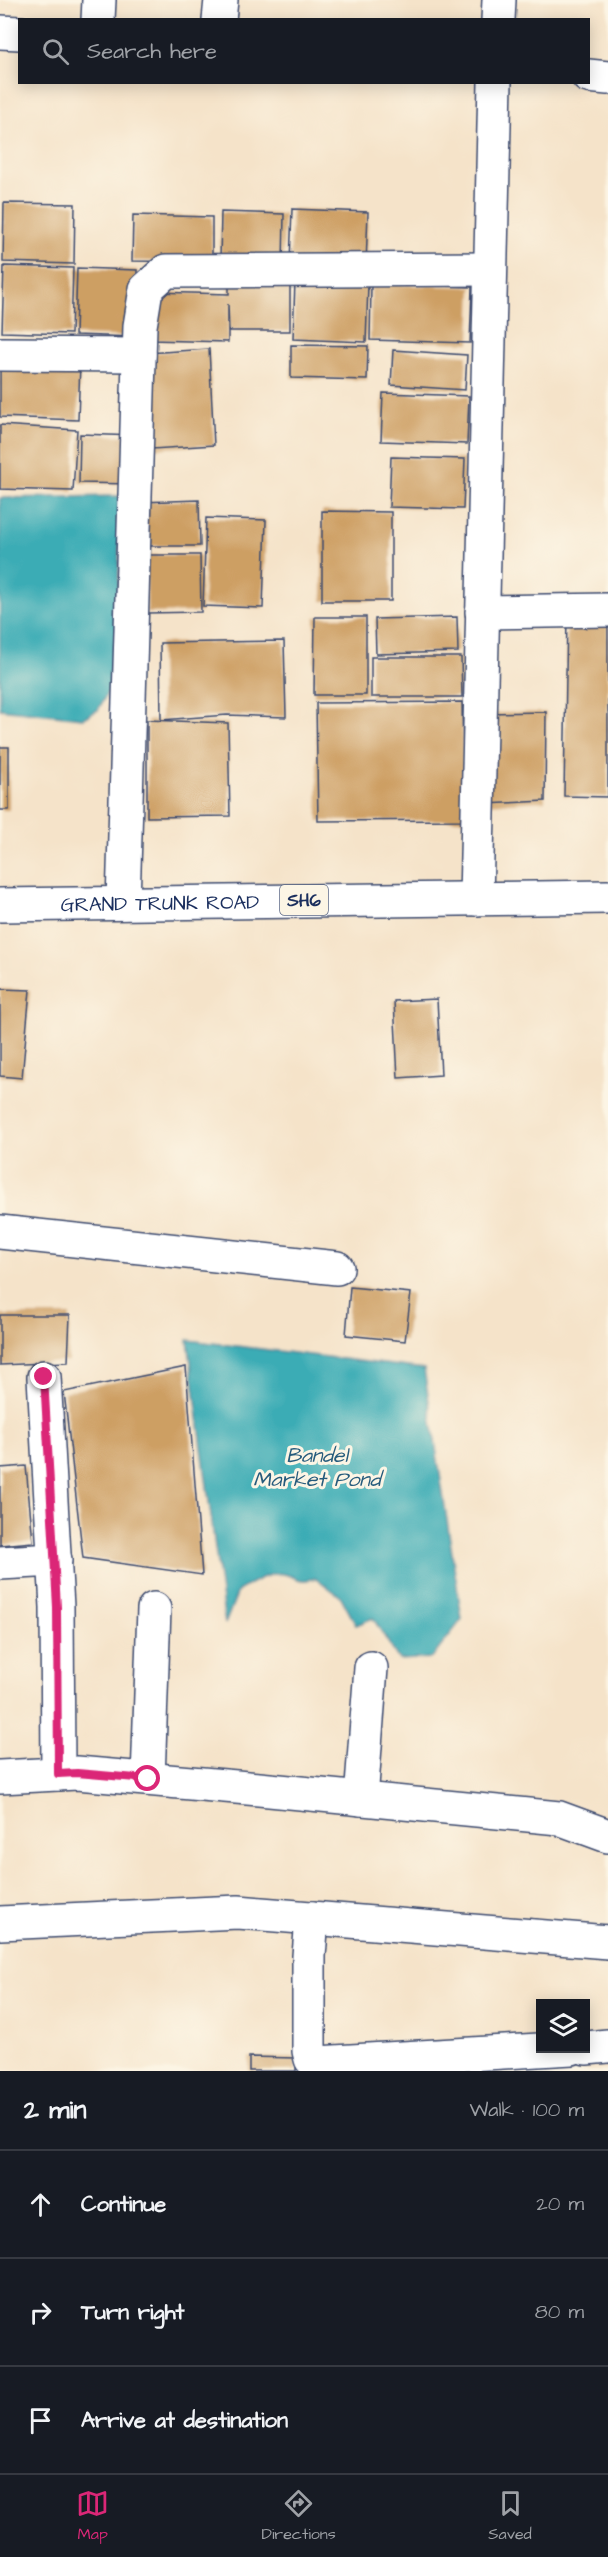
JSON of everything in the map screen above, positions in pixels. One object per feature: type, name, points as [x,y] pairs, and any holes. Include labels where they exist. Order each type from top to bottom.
[{"type":"street","points":[[98,18],[99,0]]},
{"type":"street","points":[[219,18],[222,0]]},
{"type":"street","points":[[498,18],[499,0]]},
{"type":"street","points":[[0,48],[0,32],[18,33]]},
{"type":"street","points":[[590,76],[608,78]]},
{"type":"street","points":[[476,898],[495,84]]},
{"type":"street","points":[[123,903],[140,326],[146,289],[166,271],[490,269]]},
{"type":"street","points":[[0,354],[139,355]]},
{"type":"street","points":[[483,612],[608,610]]},
{"type":"street","name":"GRAND TRUNK ROAD","points":[[0,905],[608,897]]},
{"type":"street","points":[[0,1232],[337,1268]]},
{"type":"street","points":[[44,1377],[55,1560],[58,1774]]},
{"type":"street","points":[[0,1563],[55,1560]]},
{"type":"street","points":[[148,1779],[154,1609]]},
{"type":"street","points":[[361,1799],[371,1668]]},
{"type":"street","points":[[0,1777],[77,1773],[559,1818],[608,1836]]},
{"type":"street","points":[[0,1923],[238,1912],[608,1942]]},
{"type":"street","points":[[312,1918],[309,1956],[309,2051],[311,2059],[317,2063],[362,2066],[536,2052]]},
{"type":"street","points":[[590,2048],[608,2046]]},
{"type":"water","points":[[120,496],[117,675],[98,710],[83,718],[0,709],[0,498]]},
{"type":"water","name":"Bandel Market Pond","points":[[188,1340],[424,1369],[462,1619],[432,1658],[399,1660],[373,1618],[356,1625],[341,1597],[316,1578],[302,1580],[284,1574],[272,1574],[254,1582],[238,1591],[225,1624]]},
{"type":"building","points":[[4,203],[75,204],[74,264],[3,262]]},
{"type":"building","points":[[292,209],[368,212],[366,264],[290,262]]},
{"type":"building","points":[[221,212],[284,214],[283,263],[220,261]]},
{"type":"building","points":[[133,215],[212,217],[212,262],[132,261]]},
{"type":"building","points":[[4,266],[73,268],[71,334],[2,332]]},
{"type":"building","points":[[77,268],[137,270],[135,337],[75,335]]},
{"type":"building","points":[[229,278],[290,278],[290,331],[229,331],[228,304],[228,342],[151,340],[152,292],[229,294]]},
{"type":"building","points":[[295,281],[368,284],[366,342],[293,339]]},
{"type":"building","points":[[371,284],[472,287],[470,343],[370,340]]},
{"type":"building","points":[[291,345],[368,346],[367,380],[291,378]]},
{"type":"building","points":[[209,349],[214,445],[152,449],[147,353]]},
{"type":"building","points":[[393,350],[467,355],[465,390],[391,385]]},
{"type":"building","points":[[0,360],[80,363],[78,420],[0,417]]},
{"type":"building","points":[[383,393],[469,396],[467,444],[381,441]]},
{"type":"building","points":[[0,425],[77,430],[73,491],[0,489]]},
{"type":"building","points":[[80,434],[136,436],[135,484],[79,483]]},
{"type":"building","points":[[391,457],[465,459],[463,509],[389,507]]},
{"type":"building","points":[[199,500],[200,546],[142,546],[141,502]]},
{"type":"building","points":[[322,511],[391,512],[391,601],[322,601]]},
{"type":"building","points":[[206,518],[266,520],[263,608],[203,606]]},
{"type":"building","points":[[146,555],[200,555],[201,612],[147,613]]},
{"type":"building","points":[[567,615],[608,615],[608,797],[564,796]]},
{"type":"building","points":[[315,617],[366,617],[366,695],[314,695]]},
{"type":"building","points":[[457,617],[458,652],[376,654],[375,619]]},
{"type":"building","points":[[284,641],[286,717],[227,715],[161,720],[160,643]]},
{"type":"building","points":[[371,657],[461,657],[462,697],[371,697]]},
{"type":"building","points":[[462,702],[464,820],[318,821],[316,703]]},
{"type":"building","points":[[546,712],[545,801],[485,804],[484,713]]},
{"type":"building","points":[[147,720],[228,723],[230,816],[147,817]]},
{"type":"building","points":[[0,747],[9,747],[9,810],[0,810]]},
{"type":"building","points":[[0,989],[30,990],[22,1078],[0,1076]]},
{"type":"building","points":[[437,999],[441,1075],[398,1078],[394,1001]]},
{"type":"building","points":[[350,1287],[411,1293],[405,1341],[346,1335]]},
{"type":"building","points":[[0,1315],[70,1315],[68,1362],[0,1365]]},
{"type":"building","points":[[186,1367],[202,1575],[83,1558],[64,1392]]},
{"type":"building","points":[[26,1466],[33,1542],[0,1545],[0,1468]]},
{"type":"building","points":[[249,2057],[296,2058],[296,2071],[249,2071]]},
{"type":"route","points":[[44,1377],[57,1607],[58,1774],[77,1773],[148,1779]]}]
